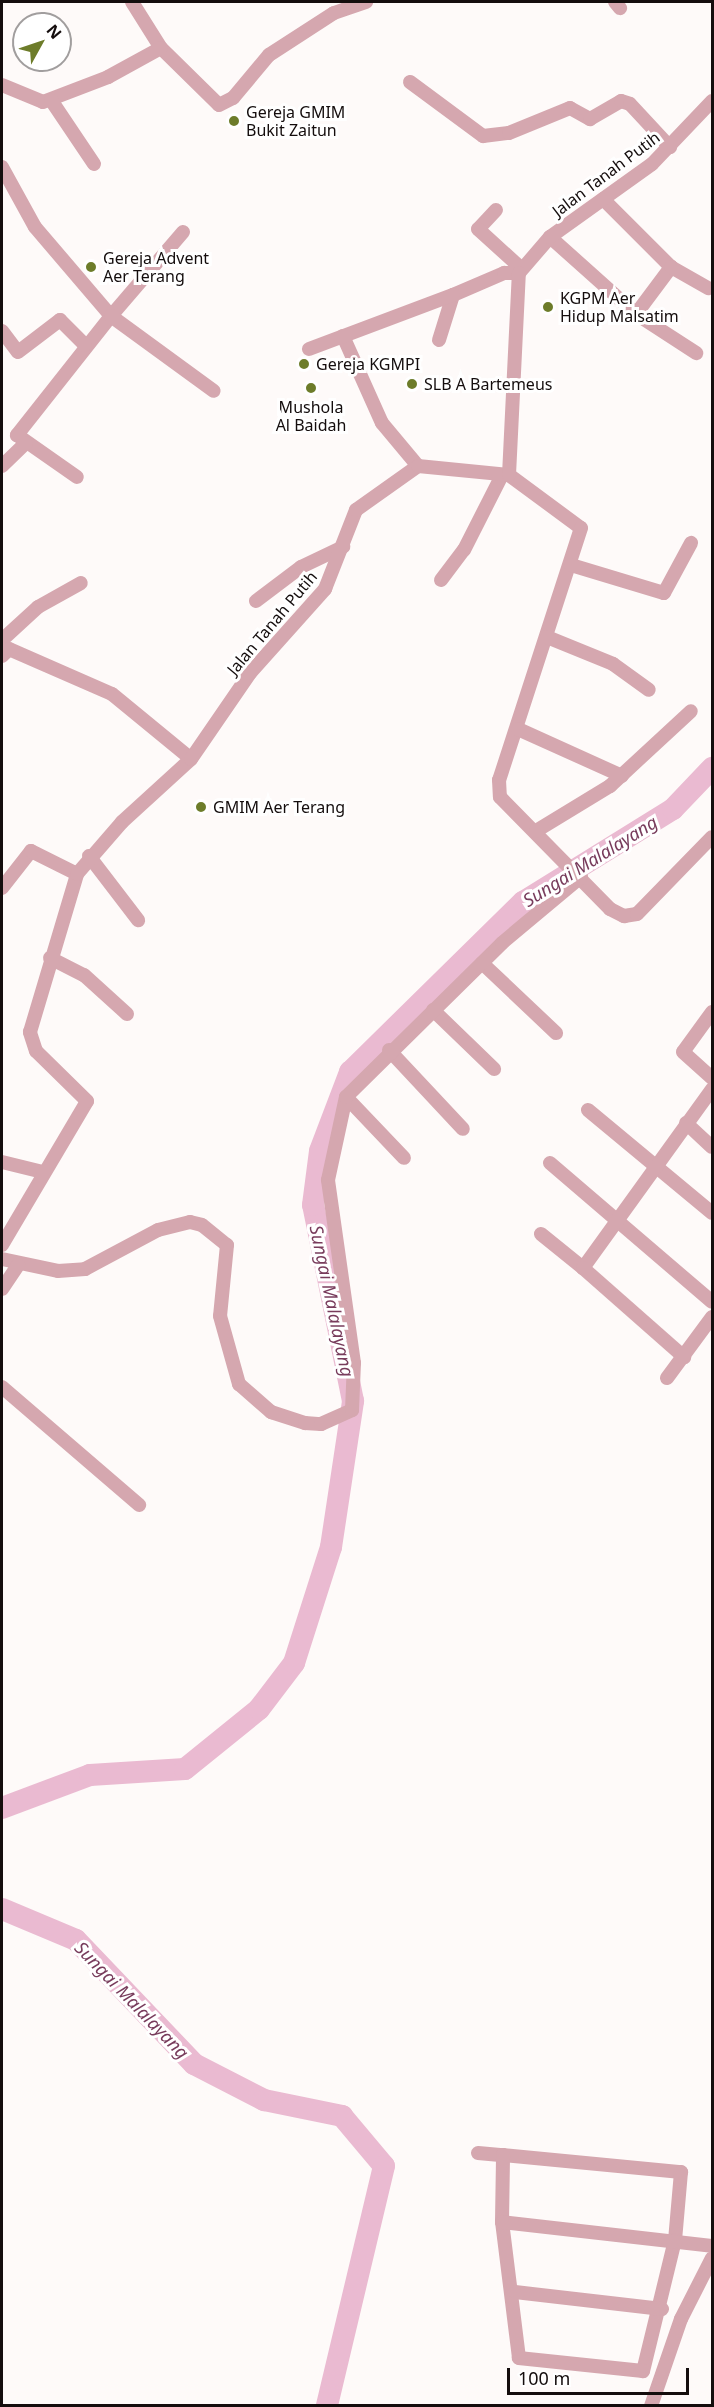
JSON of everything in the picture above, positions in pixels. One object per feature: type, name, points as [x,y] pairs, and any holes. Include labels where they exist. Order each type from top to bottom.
[{"type":"street","points":[[132,2],[161,48],[194,87],[223,105],[269,54],[334,13],[366,2]]},
{"type":"street","points":[[51,100],[161,48]]},
{"type":"street","points":[[410,82],[483,136],[509,134],[570,108],[590,119],[621,101],[630,104],[670,147]]},
{"type":"street","points":[[2,85],[51,100],[94,164]]},
{"type":"street","name":"Jalan Tanah Putih","points":[[520,271],[550,237],[670,147],[712,101]]},
{"type":"street","points":[[2,167],[35,227],[111,316],[214,391]]},
{"type":"street","points":[[603,199],[671,267],[708,288]]},
{"type":"street","points":[[441,580],[464,550],[505,475],[520,271],[478,229],[496,210]]},
{"type":"street","points":[[77,477],[26,443],[17,435],[18,428],[85,345],[183,232]]},
{"type":"street","points":[[550,237],[636,314],[696,353]]},
{"type":"street","points":[[636,314],[671,267]]},
{"type":"street","points":[[309,349],[453,295],[504,273],[520,271]]},
{"type":"street","points":[[439,340],[453,295]]},
{"type":"street","points":[[2,331],[18,352],[60,320],[85,345]]},
{"type":"street","points":[[344,336],[382,423],[418,466],[505,475],[579,523],[571,565],[551,611],[547,637],[497,791],[615,913],[634,915],[712,837]]},
{"type":"street","points":[[2,466],[26,443]]},
{"type":"street","name":"Jalan Tanah Putih","points":[[43,1172],[87,1101],[31,1041],[50,958],[77,874],[89,856],[191,759],[250,673],[325,589],[356,510],[418,466]]},
{"type":"street","points":[[571,565],[664,593],[691,543]]},
{"type":"street","points":[[255,601],[302,567],[343,547]]},
{"type":"street","points":[[81,583],[38,607],[3,647],[112,694],[191,759]]},
{"type":"street","points":[[547,637],[613,664],[650,690]]},
{"type":"street","points":[[536,831],[622,776],[691,711]]},
{"type":"street","points":[[518,729],[622,776]]},
{"type":"street","points":[[2,888],[31,850],[77,874]]},
{"type":"street","points":[[89,856],[138,920]]},
{"type":"street","points":[[2,1259],[18,1265],[85,1269],[158,1230],[190,1221],[216,1232],[229,1256],[220,1316],[239,1384],[271,1412],[321,1424],[352,1410],[354,1363],[328,1180],[346,1097],[389,1050],[579,875]]},
{"type":"street","points":[[50,958],[84,975],[127,1014]]},
{"type":"street","points":[[482,963],[556,1033]]},
{"type":"street","points":[[433,1010],[494,1069]]},
{"type":"street","points":[[712,1012],[683,1052],[712,1078]]},
{"type":"street","points":[[389,1050],[463,1129]]},
{"type":"street","points":[[583,1268],[712,1089]]},
{"type":"street","points":[[346,1097],[404,1158]]},
{"type":"street","points":[[588,1110],[712,1213]]},
{"type":"street","points":[[686,1123],[712,1147]]},
{"type":"street","points":[[2,1162],[43,1172],[2,1245]]},
{"type":"street","points":[[550,1163],[618,1217],[712,1302]]},
{"type":"street","points":[[541,1234],[684,1357]]},
{"type":"street","points":[[2,1289],[18,1265]]},
{"type":"street","points":[[667,1378],[712,1317]]},
{"type":"street","points":[[2,1387],[139,1505]]},
{"type":"street","points":[[478,2153],[503,2155],[681,2172],[675,2240],[662,2309],[643,2371],[519,2358],[515,2292],[502,2222],[503,2155]]},
{"type":"street","points":[[502,2222],[712,2246]]},
{"type":"street","points":[[651,2406],[681,2319],[709,2277],[712,2259]]},
{"type":"street","points":[[515,2292],[662,2309]]},
{"type":"waterway","name":"Sungai Malalayang","points":[[2,1808],[90,1775],[185,1769],[259,1709],[294,1663],[331,1547],[353,1401],[313,1205],[320,1151],[350,1072],[523,902],[673,809],[712,768]]},
{"type":"waterway","name":"Sungai Malalayang","points":[[2,1909],[76,1940],[194,2064],[264,2100],[342,2116],[384,2166],[327,2406]]},
{"type":"place","name":"Gereja GMIM Bukit Zaitun","points":[[234,121]]},
{"type":"place","name":"Gereja Advent Aer Terang","points":[[91,267]]},
{"type":"place","name":"KGPM Aer Hidup Malsatim","points":[[548,307]]},
{"type":"place","name":"Gereja KGMPI","points":[[304,364]]},
{"type":"place","name":"SLB A Bartemeus","points":[[412,384]]},
{"type":"place","name":"Mushola Al Baidah","points":[[311,388]]},
{"type":"place","name":"GMIM Aer Terang","points":[[201,807]]}]
